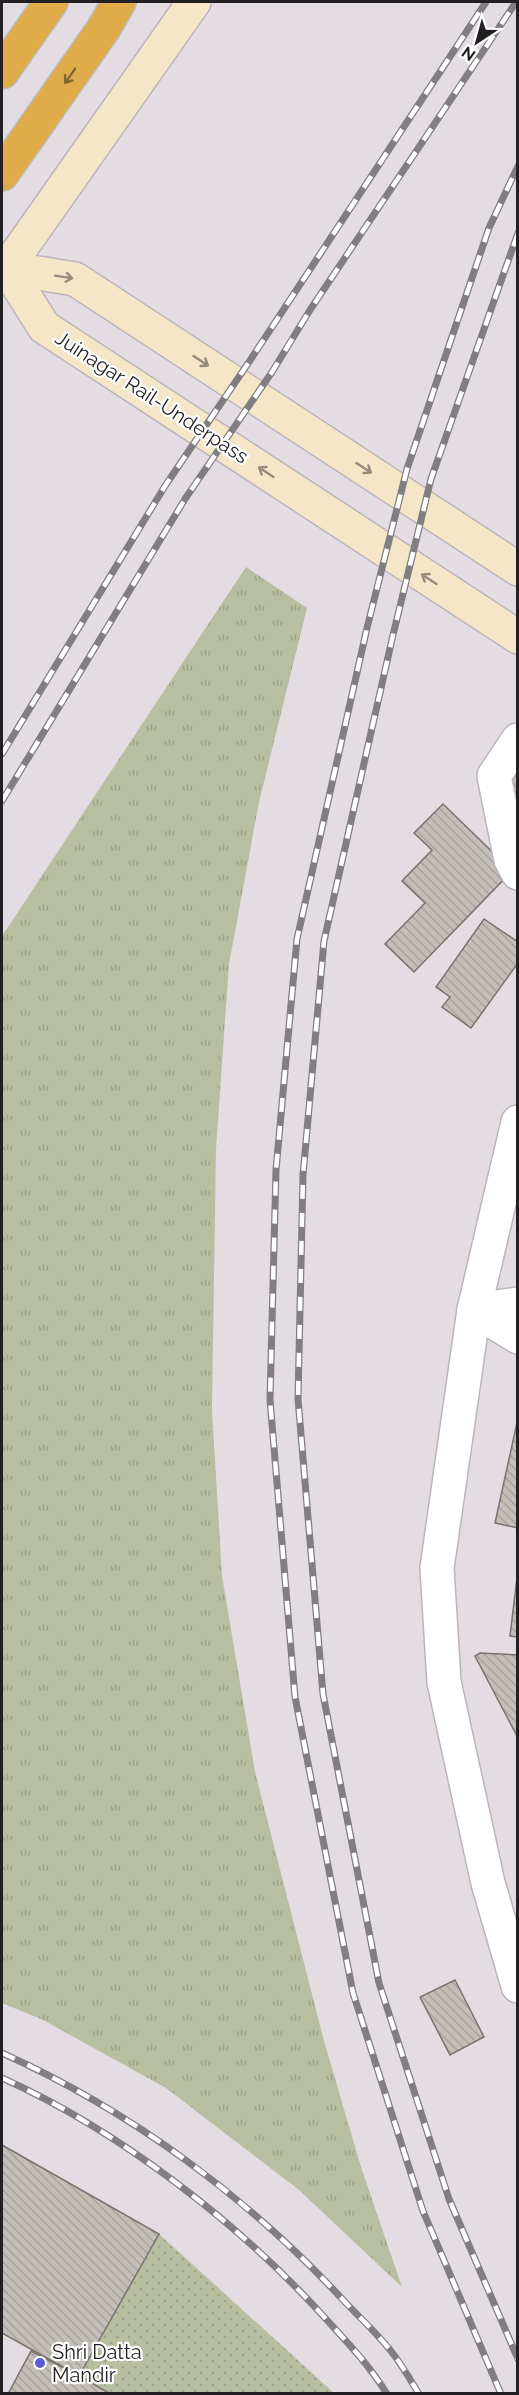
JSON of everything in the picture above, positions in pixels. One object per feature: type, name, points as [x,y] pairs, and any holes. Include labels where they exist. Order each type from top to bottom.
[{"type":"highway","points":[[2,72],[51,2]]},
{"type":"highway","points":[[2,174],[112,15]]},
{"type":"street","points":[[194,2],[4,271],[75,279],[518,569]]},
{"type":"street","name":"Juinagar Rail-Underpass","points":[[4,271],[44,327],[518,637]]},
{"type":"street","points":[[518,740],[494,776],[511,860],[518,873]]},
{"type":"street","points":[[518,1122],[474,1310],[437,1568],[444,1682],[488,1884],[518,1986]]},
{"type":"street","points":[[474,1310],[518,1304]]},
{"type":"street","points":[[474,1310],[518,1337]]},
{"type":"green space","points":[[246,567],[307,608],[259,802],[229,964],[216,1149],[212,1410],[222,1576],[255,1772],[324,2041],[361,2167],[402,2287],[299,2190],[166,2088],[43,2020],[2,2003],[2,936]]},
{"type":"green space","points":[[159,2234],[334,2393],[111,2393],[79,2376]]},
{"type":"building","points":[[518,766],[518,794],[504,784]]},
{"type":"building","points":[[443,804],[512,871],[414,972],[385,944],[425,903],[402,881],[432,850],[414,833]]},
{"type":"building","points":[[484,919],[518,942],[518,963],[471,1028],[442,1007],[450,997],[436,987]]},
{"type":"building","points":[[518,1418],[518,1528],[495,1523]]},
{"type":"building","points":[[518,1569],[518,1637],[510,1636]]},
{"type":"building","points":[[480,1653],[518,1655],[518,1738],[475,1656]]},
{"type":"building","points":[[455,1980],[484,2037],[450,2055],[420,1997]]},
{"type":"building","points":[[2,2145],[159,2234],[79,2376],[2,2333]]},
{"type":"building","name":"Shri Datta Mandir","points":[[31,2351],[79,2376],[111,2394],[8,2394]]},
{"type":"railway","points":[[2,754],[165,486],[486,2]]},
{"type":"railway","points":[[2,801],[185,499],[272,372],[310,310],[516,2]]},
{"type":"railway","points":[[501,2394],[423,2211],[353,1993],[295,1697],[270,1400],[276,1170],[297,939],[367,628],[407,469],[489,228],[518,166]]},
{"type":"railway","points":[[518,233],[431,479],[393,635],[324,941],[303,1175],[298,1399],[323,1694],[379,1983],[449,2199],[518,2359]]},
{"type":"railway","points":[[2,2053],[97,2102],[186,2160],[228,2193],[269,2227],[377,2334],[389,2348],[419,2394]]},
{"type":"railway","points":[[2,2078],[90,2125],[176,2182],[255,2248],[292,2283],[366,2364],[387,2394]]},
{"type":"place","name":"Shri Datta Mandir","points":[[40,2363]]}]
